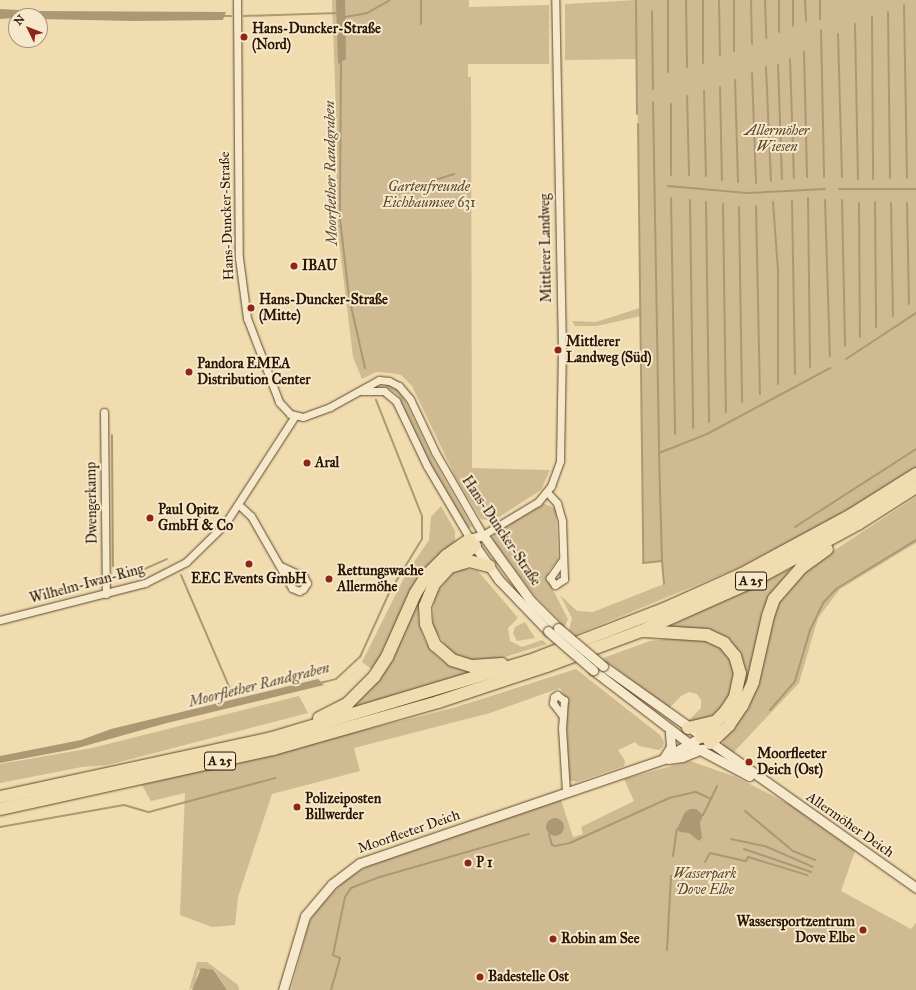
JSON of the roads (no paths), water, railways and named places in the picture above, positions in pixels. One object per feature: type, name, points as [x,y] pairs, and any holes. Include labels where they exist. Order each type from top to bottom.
[{"type":"highway","name":"A 25","points":[[0,797],[272,738],[529,661],[664,609],[742,574],[851,515],[916,474]]},
{"type":"highway","name":"A 25","points":[[0,809],[274,749],[438,702],[641,631],[746,584],[858,524],[916,487]]},
{"type":"highway","points":[[706,740],[729,725],[742,706],[753,682],[768,616],[774,599],[801,568],[858,524]]},
{"type":"highway","points":[[473,543],[434,584],[425,606],[426,624],[435,645],[447,657],[467,665],[486,666],[529,661]]},
{"type":"highway","points":[[272,738],[327,715],[348,702],[367,686],[387,657],[415,594],[427,575],[446,556],[473,543]]},
{"type":"highway","points":[[450,567],[469,561],[489,566]]},
{"type":"highway","points":[[641,631],[707,635],[717,639],[730,649],[739,664],[740,683],[735,697],[706,740]]},
{"type":"highway","points":[[688,728],[703,726],[719,720]]},
{"type":"street","name":"Hans-Duncker-Straße","points":[[237,0],[239,258],[247,318],[279,402],[285,409],[295,416],[312,415],[362,390],[373,382],[383,379],[394,382],[403,390],[435,452],[483,535],[530,600],[558,628],[603,666],[706,740]]},
{"type":"street","name":"Mittlerer Landweg","points":[[483,535],[531,507],[547,492],[556,476],[561,455],[562,350],[556,0]]},
{"type":"street","name":"Hans-Duncker-Straße","points":[[362,390],[384,391],[396,401],[427,466],[473,543],[511,594],[548,631],[593,670],[690,745]]},
{"type":"street","name":"Dwengerkamp","points":[[104,412],[106,594]]},
{"type":"street","name":"Wilhelm-Iwan-Ring","points":[[0,620],[145,583],[186,562],[214,538],[239,505],[295,416]]},
{"type":"street","points":[[547,492],[557,503],[561,514],[562,561]]},
{"type":"street","points":[[239,505],[251,516],[280,566]]},
{"type":"street","points":[[473,543],[483,535]]},
{"type":"street","points":[[562,715],[566,792]]},
{"type":"street","points":[[663,760],[671,747],[670,730]]},
{"type":"street","name":"Moorfleeter Deich","points":[[663,760],[690,745],[706,740]]},
{"type":"street","name":"Moorfleeter Deich","points":[[283,990],[305,916],[318,898],[344,873],[375,856],[513,812],[566,792],[663,760],[682,757],[699,751],[706,740]]},
{"type":"street","name":"Allermöher Deich","points":[[706,740],[916,888]]},
{"type":"street","name":"Allermöher Deich","points":[[690,745],[699,751],[768,785]]},
{"type":"waterway","points":[[345,17],[367,13],[390,0]]},
{"type":"waterway","points":[[421,0],[421,24]]},
{"type":"waterway","points":[[636,0],[637,114]]},
{"type":"waterway","points":[[668,0],[668,72]]},
{"type":"waterway","points":[[686,0],[687,67]]},
{"type":"waterway","points":[[703,0],[703,63]]},
{"type":"waterway","points":[[719,0],[720,55]]},
{"type":"waterway","points":[[734,0],[734,51]]},
{"type":"waterway","points":[[751,0],[752,44]]},
{"type":"waterway","points":[[765,0],[766,38]]},
{"type":"waterway","points":[[779,0],[779,32]]},
{"type":"waterway","points":[[793,0],[793,26]]},
{"type":"waterway","points":[[805,0],[806,21]]},
{"type":"waterway","points":[[820,0],[820,19]]},
{"type":"waterway","points":[[904,5],[907,178]]},
{"type":"waterway","points":[[652,11],[653,89]]},
{"type":"waterway","points":[[888,12],[890,178]]},
{"type":"waterway","points":[[244,16],[339,13]]},
{"type":"waterway","points":[[222,16],[231,16]]},
{"type":"waterway","points":[[872,17],[873,179]]},
{"type":"waterway","points":[[855,24],[858,179]]},
{"type":"waterway","points":[[821,30],[824,177]]},
{"type":"waterway","points":[[838,34],[842,177]]},
{"type":"waterway","points":[[804,52],[807,177]]},
{"type":"waterway","points":[[790,59],[794,178]]},
{"type":"waterway","name":"Moorflether Randgraben","points":[[341,61],[340,219],[349,297],[365,368]]},
{"type":"waterway","points":[[778,65],[782,179]]},
{"type":"waterway","points":[[766,67],[771,181]]},
{"type":"waterway","points":[[752,73],[756,183]]},
{"type":"waterway","points":[[735,80],[738,182]]},
{"type":"waterway","points":[[720,87],[722,180]]},
{"type":"waterway","points":[[704,91],[706,176]]},
{"type":"waterway","points":[[687,96],[689,175]]},
{"type":"waterway","points":[[653,102],[659,453],[707,434],[830,368]]},
{"type":"waterway","points":[[671,104],[671,175]]},
{"type":"waterway","points":[[638,124],[643,563],[662,561],[664,584]]},
{"type":"waterway","points":[[395,185],[397,192],[454,174]]},
{"type":"waterway","points":[[668,186],[747,193],[825,189]]},
{"type":"waterway","points":[[839,189],[916,189]]},
{"type":"waterway","points":[[671,198],[675,434]]},
{"type":"waterway","points":[[808,198],[810,367]]},
{"type":"waterway","points":[[690,200],[693,428]]},
{"type":"waterway","points":[[825,200],[830,356]]},
{"type":"waterway","points":[[842,200],[845,346]]},
{"type":"waterway","points":[[792,201],[795,374]]},
{"type":"waterway","points":[[706,202],[709,422]]},
{"type":"waterway","points":[[773,202],[778,270],[778,384]]},
{"type":"waterway","points":[[875,202],[876,327]]},
{"type":"waterway","points":[[859,203],[860,337]]},
{"type":"waterway","points":[[891,203],[893,316]]},
{"type":"waterway","points":[[907,203],[909,304]]},
{"type":"waterway","points":[[723,204],[726,412]]},
{"type":"waterway","points":[[756,206],[760,394]]},
{"type":"waterway","points":[[739,207],[742,402]]},
{"type":"waterway","points":[[846,359],[916,313]]},
{"type":"waterway","name":"Moorflether Randgraben","points":[[320,683],[336,679],[360,657],[389,593],[422,539],[422,516],[376,400]]},
{"type":"waterway","points":[[112,435],[113,566]]},
{"type":"waterway","points":[[795,527],[916,449]]},
{"type":"waterway","points":[[659,454],[662,561]]},
{"type":"waterway","points":[[770,710],[795,681],[810,630],[823,603],[836,589],[916,540]]},
{"type":"waterway","points":[[122,579],[167,559]]},
{"type":"waterway","points":[[181,575],[230,689]]},
{"type":"waterway","points":[[0,827],[124,805],[149,812],[275,778]]},
{"type":"waterway","points":[[703,815],[717,786]]},
{"type":"waterway","points":[[549,835],[552,845],[555,846],[570,843],[669,798],[696,792],[711,799]]},
{"type":"waterway","points":[[745,811],[793,851],[815,860]]},
{"type":"waterway","points":[[673,856],[677,829]]},
{"type":"waterway","points":[[331,990],[340,958],[333,955],[345,897],[351,888],[380,877],[529,834]]},
{"type":"waterway","points":[[731,839],[765,846],[813,867]]},
{"type":"waterway","points":[[744,849],[811,872]]},
{"type":"waterway","points":[[705,862],[710,853],[746,861],[748,857],[807,875]]},
{"type":"waterway","points":[[667,950],[671,876],[690,874],[698,870]]},
{"type":"place","name":"Hans-Duncker-Straße (Nord)","points":[[244,37]]},
{"type":"place","name":"IBAU","points":[[294,266]]},
{"type":"place","name":"Hans-Duncker-Straße (Mitte)","points":[[251,308]]},
{"type":"place","name":"Mittlerer Landweg (Süd)","points":[[558,350]]},
{"type":"place","name":"Pandora EMEA Distribution Center","points":[[189,372]]},
{"type":"place","name":"Aral","points":[[307,463]]},
{"type":"place","name":"Paul Opitz GmbH & Co","points":[[150,518]]},
{"type":"place","name":"EEC Events GmbH","points":[[249,564]]},
{"type":"place","name":"Rettungswache Allermöhe","points":[[329,579]]},
{"type":"place","name":"Moorfleeter Deich (Ost)","points":[[749,762]]},
{"type":"place","name":"Polizeiposten Billwerder","points":[[297,807]]},
{"type":"place","name":"P 1","points":[[468,863]]},
{"type":"place","name":"Wassersportzentrum Dove Elbe","points":[[863,930]]},
{"type":"place","name":"Robin am See","points":[[553,939]]},
{"type":"place","name":"Badestelle Ost","points":[[480,977]]},
{"type":"park label","name":"Allermöher Wiesen","points":[[777,140]]},
{"type":"park label","name":"Gartenfreunde Eichbaumsee 631","points":[[429,196]]},
{"type":"park label","name":"Wasserpark Dove Elbe","points":[[705,882]]}]
